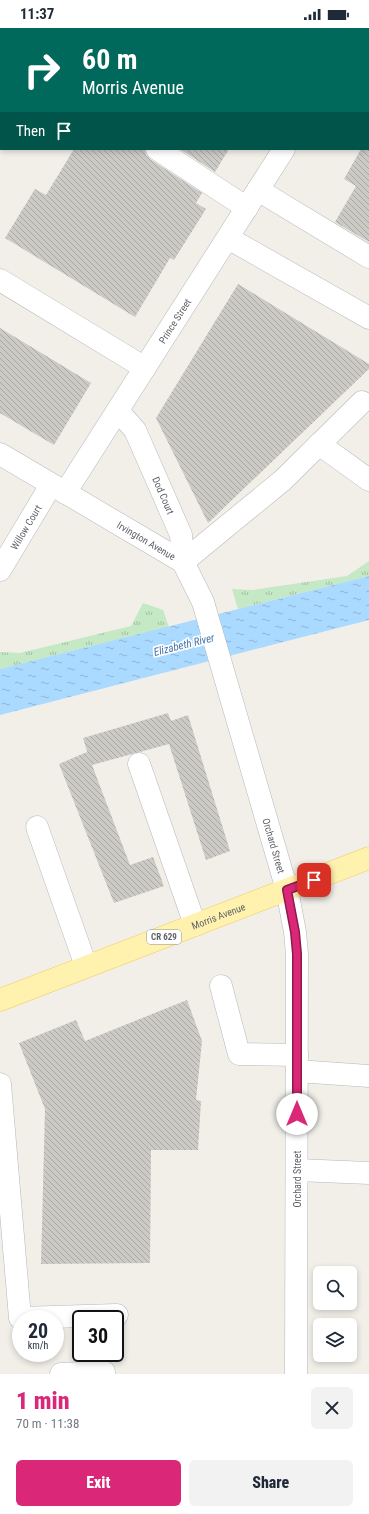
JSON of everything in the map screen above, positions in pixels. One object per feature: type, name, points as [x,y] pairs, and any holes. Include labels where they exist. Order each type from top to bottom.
[{"type":"main road","name":"Morris Avenue","points":[[0,1000],[369,858]]},
{"type":"street","points":[[159,150],[252,199],[369,257]]},
{"type":"street","name":"Prince Street","points":[[58,489],[118,411],[283,150]]},
{"type":"street","points":[[228,238],[369,318]]},
{"type":"street","points":[[0,280],[145,368]]},
{"type":"street","points":[[183,562],[283,480],[362,402]]},
{"type":"street","name":"Dod Court","points":[[118,411],[135,430],[182,535],[183,562]]},
{"type":"street","points":[[319,444],[369,480]]},
{"type":"street","name":"Irvington Avenue","points":[[0,454],[183,562],[203,602],[227,681]]},
{"type":"street","name":"Willow Court","points":[[0,570],[58,489]]},
{"type":"street","name":"Orchard Street","points":[[227,681],[287,890],[295,932],[297,954],[296,1374]]},
{"type":"street","points":[[139,764],[195,925]]},
{"type":"street","points":[[37,827],[86,966]]},
{"type":"street","points":[[221,986],[238,1054],[369,1076]]},
{"type":"street","points":[[0,1084],[20,1318],[72,1316]]},
{"type":"street","points":[[297,1170],[369,1173]]},
{"type":"street","points":[[61,1374],[104,1372],[104,1374]]},
{"type":"green space","points":[[369,561],[369,576],[238,609],[232,589],[252,590],[347,576]]},
{"type":"green space","points":[[143,603],[163,610],[169,627],[0,669],[0,652],[20,653],[131,626]]},
{"type":"water","name":"Elizabeth River","points":[[369,576],[369,620],[0,715],[0,669]]},
{"type":"building","points":[[73,150],[145,150],[146,155],[150,159],[202,193],[196,203],[206,209],[174,260],[170,258],[135,317],[5,238],[35,189],[46,195]]},
{"type":"building","points":[[182,150],[228,150],[215,172]]},
{"type":"building","points":[[360,150],[369,150],[369,242],[335,222],[356,186],[344,179]]},
{"type":"building","points":[[238,284],[369,364],[369,369],[208,523],[156,418]]},
{"type":"building","points":[[0,328],[91,383],[54,445],[0,413]]},
{"type":"building","points":[[168,713],[171,721],[188,715],[230,851],[206,860],[169,744],[92,765],[130,865],[153,857],[164,886],[114,903],[59,764],[87,752],[90,761],[83,738]]},
{"type":"building","points":[[187,1000],[202,1041],[196,1100],[201,1101],[198,1150],[151,1150],[150,1263],[41,1264],[45,1109],[19,1043],[76,1020],[85,1041]]},
{"type":"route","points":[[297,1114],[297,954],[292,910],[287,890],[314,880]]}]
